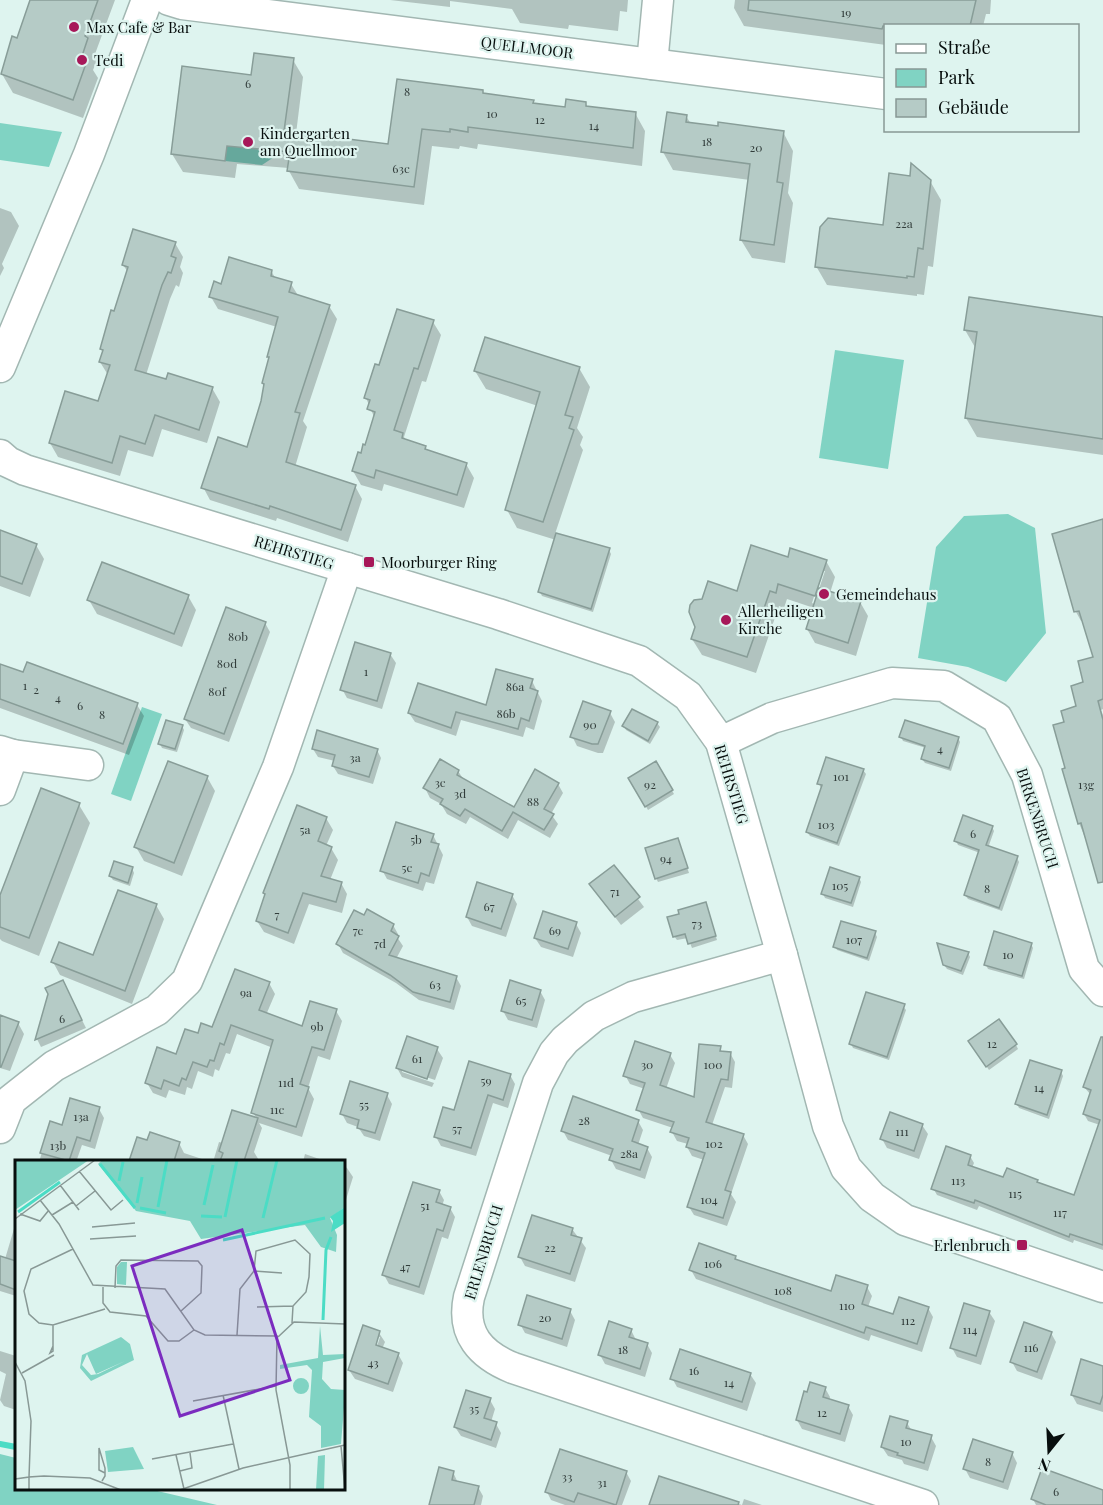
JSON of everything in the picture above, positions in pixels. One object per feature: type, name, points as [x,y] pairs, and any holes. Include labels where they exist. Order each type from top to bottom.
[{"type":"street","points":[[0,367],[89,154],[147,0]]},
{"type":"street","name":"QUELLMOOR","points":[[169,0],[182,4],[884,94]]},
{"type":"street","points":[[652,64],[658,0]]},
{"type":"street","name":"REHRSTIEG","points":[[0,455],[8,462],[25,470],[498,614],[639,661],[688,696],[721,742],[828,1126],[846,1168],[872,1197],[906,1220],[1103,1287]]},
{"type":"street","points":[[0,1128],[5,1098],[54,1066],[157,1010],[187,981],[278,767],[347,568]]},
{"type":"street","name":"BIRKENBRUCH","points":[[721,742],[772,718],[892,683],[944,686],[997,718],[1027,775],[1084,969],[1103,991]]},
{"type":"street","points":[[0,790],[6,753],[88,765]]},
{"type":"street","name":"ERLENBRUCH","points":[[782,955],[633,997],[594,1016],[564,1040],[548,1062],[530,1105],[469,1297],[466,1308],[468,1325],[481,1348],[500,1362],[513,1368],[923,1505]]},
{"type":"green space","points":[[232,106],[247,110],[242,148],[283,151],[262,165],[225,161]]},
{"type":"green space","points":[[0,123],[62,132],[49,167],[0,160]]},
{"type":"green space","points":[[835,350],[904,360],[888,469],[819,458]]},
{"type":"green space","points":[[1008,514],[1035,528],[1046,633],[1006,682],[968,667],[918,658],[936,547],[964,516]]},
{"type":"green space","points":[[142,707],[162,714],[131,801],[111,794]]},
{"type":"green space","points":[[0,1454],[15,1458],[15,1490],[153,1490],[217,1505],[0,1505]]},
{"type":"building","points":[[30,0],[98,0],[85,36],[88,38],[82,56],[88,58],[73,100],[1,74],[12,36],[17,38]]},
{"type":"building","points":[[749,0],[976,0],[970,24],[884,24],[882,29],[748,10]]},
{"type":"building","points":[[254,53],[294,58],[284,131],[388,144],[397,79],[483,90],[483,93],[534,100],[533,103],[565,107],[566,99],[586,102],[586,106],[636,112],[633,148],[468,127],[468,132],[450,129],[450,132],[422,129],[414,187],[287,171],[290,152],[227,146],[225,161],[171,154],[182,66],[251,75]]},
{"type":"building","points":[[667,112],[687,115],[686,122],[718,126],[718,122],[784,131],[777,182],[783,183],[774,245],[740,240],[750,164],[661,152]]},
{"type":"building","points":[[911,163],[931,180],[923,249],[918,248],[914,277],[815,267],[820,227],[828,218],[883,225],[889,173],[910,176]]},
{"type":"building","points":[[133,229],[176,242],[171,256],[176,258],[171,273],[168,272],[162,285],[135,370],[166,379],[168,373],[213,387],[199,430],[155,415],[145,444],[120,436],[112,463],[49,443],[65,391],[98,401],[110,365],[99,362],[103,350],[100,349],[111,310],[114,311],[128,267],[122,265]]},
{"type":"building","points":[[229,257],[272,270],[271,276],[292,282],[289,292],[330,305],[295,412],[300,413],[286,462],[356,485],[341,530],[270,506],[269,509],[201,488],[218,437],[247,447],[261,401],[264,384],[262,383],[269,357],[267,357],[278,317],[209,297],[214,281],[221,284]]},
{"type":"building","points":[[969,297],[1103,317],[1103,439],[965,418],[977,332],[964,330]]},
{"type":"building","points":[[397,309],[434,320],[418,369],[414,368],[394,430],[403,433],[402,438],[426,446],[425,449],[467,463],[457,495],[376,470],[374,478],[352,471],[358,452],[361,453],[363,444],[365,445],[375,412],[367,409],[370,400],[364,398],[375,364],[379,365]]},
{"type":"building","points":[[485,337],[580,367],[565,415],[573,417],[569,428],[574,430],[543,522],[505,510],[540,392],[474,371]]},
{"type":"building","points":[[1103,519],[1103,699],[1098,701],[1103,720],[1103,882],[1098,883],[1081,823],[1078,824],[1062,769],[1065,768],[1053,725],[1064,722],[1061,711],[1076,706],[1071,686],[1083,682],[1078,661],[1093,657],[1079,611],[1074,612],[1052,534]]},
{"type":"building","points":[[0,530],[37,544],[22,584],[0,576]]},
{"type":"building","points":[[556,533],[610,548],[591,609],[538,592]]},
{"type":"building","points":[[751,545],[788,557],[790,548],[827,560],[815,596],[778,584],[776,593],[770,591],[747,657],[691,639],[695,627],[689,612],[694,600],[702,599],[708,581],[737,591]]},
{"type":"building","points":[[102,562],[189,595],[174,634],[87,600]]},
{"type":"building","points":[[819,588],[861,601],[848,643],[806,629]]},
{"type":"building","points":[[226,607],[266,622],[224,734],[184,719]]},
{"type":"building","points":[[355,642],[391,653],[377,701],[340,690]]},
{"type":"building","points":[[27,662],[138,703],[123,744],[0,699],[0,664],[23,672]]},
{"type":"building","points":[[496,669],[533,679],[530,688],[538,691],[529,721],[521,718],[518,729],[456,712],[451,728],[408,713],[418,683],[486,705]]},
{"type":"building","points":[[583,701],[611,711],[598,744],[570,737]]},
{"type":"building","points":[[632,709],[658,722],[648,741],[622,726]]},
{"type":"building","points":[[166,720],[183,725],[175,749],[158,744]]},
{"type":"building","points":[[905,720],[959,737],[949,768],[921,759],[925,746],[899,737]]},
{"type":"building","points":[[317,730],[378,749],[369,777],[332,766],[335,755],[312,749]]},
{"type":"building","points":[[826,757],[864,769],[837,843],[806,832],[822,785],[817,784]]},
{"type":"building","points":[[440,759],[459,770],[457,775],[514,807],[535,769],[559,783],[544,809],[554,814],[544,830],[513,812],[502,831],[465,809],[460,816],[440,804],[443,799],[423,788]]},
{"type":"building","points":[[168,761],[208,776],[174,863],[134,847]]},
{"type":"building","points":[[656,761],[673,790],[645,807],[628,778]]},
{"type":"building","points":[[41,788],[80,803],[29,938],[0,927],[0,895]]},
{"type":"building","points":[[297,805],[327,817],[318,841],[332,847],[321,876],[342,882],[336,902],[303,893],[288,933],[256,921],[265,894],[263,893]]},
{"type":"building","points":[[963,815],[993,826],[986,845],[1018,856],[999,908],[964,895],[979,850],[954,841]]},
{"type":"building","points":[[396,822],[434,834],[431,842],[439,844],[429,876],[421,873],[418,883],[380,871]]},
{"type":"building","points":[[678,838],[688,868],[655,879],[645,848]]},
{"type":"building","points":[[114,861],[133,867],[128,883],[109,876]]},
{"type":"building","points":[[614,865],[640,897],[615,917],[589,884]]},
{"type":"building","points":[[830,867],[860,877],[851,903],[821,894]]},
{"type":"building","points":[[477,882],[513,894],[501,929],[466,917]]},
{"type":"building","points":[[118,890],[157,904],[125,991],[51,962],[59,942],[93,955]]},
{"type":"building","points":[[706,902],[716,936],[688,944],[685,934],[673,937],[667,917],[679,914],[678,910]]},
{"type":"building","points":[[367,909],[394,924],[391,931],[399,936],[389,955],[457,976],[450,1002],[413,992],[390,975],[336,944],[354,910],[364,915]]},
{"type":"building","points":[[543,911],[577,922],[568,949],[534,938]]},
{"type":"building","points":[[841,921],[876,931],[867,958],[833,947]]},
{"type":"building","points":[[994,931],[1032,943],[1022,976],[984,965]]},
{"type":"building","points":[[937,943],[969,952],[961,971],[943,965]]},
{"type":"building","points":[[235,969],[270,982],[259,1010],[302,1026],[310,1001],[337,1009],[324,1050],[312,1047],[300,1084],[309,1087],[296,1127],[251,1113],[273,1040],[231,1025],[224,1045],[220,1043],[214,1061],[210,1060],[207,1067],[193,1062],[186,1080],[182,1078],[179,1086],[164,1080],[161,1089],[145,1083],[157,1047],[176,1054],[185,1029],[198,1033],[201,1023],[212,1027]]},
{"type":"building","points":[[63,980],[82,1020],[35,1040],[48,994],[45,988]]},
{"type":"building","points":[[510,980],[541,990],[532,1020],[501,1011]]},
{"type":"building","points":[[866,992],[905,1004],[887,1057],[849,1044]]},
{"type":"building","points":[[0,1015],[19,1022],[1,1067],[0,1067]]},
{"type":"building","points":[[999,1019],[1017,1044],[986,1067],[968,1041]]},
{"type":"building","points":[[407,1036],[438,1047],[427,1079],[396,1068]]},
{"type":"building","points":[[1101,1037],[1103,1037],[1103,1245],[1070,1234],[1069,1237],[975,1200],[974,1203],[931,1189],[946,1146],[971,1155],[968,1165],[1003,1177],[1007,1168],[1074,1195],[1100,1120],[1083,1114],[1091,1090],[1083,1087]]},
{"type":"building","points":[[635,1041],[671,1053],[660,1085],[694,1097],[699,1044],[721,1046],[720,1051],[731,1052],[728,1080],[721,1079],[706,1122],[744,1134],[725,1190],[731,1192],[723,1218],[687,1207],[705,1153],[686,1147],[689,1138],[670,1132],[674,1122],[636,1110],[645,1083],[623,1076]]},
{"type":"building","points":[[1030,1060],[1062,1070],[1047,1115],[1015,1104]]},
{"type":"building","points":[[469,1061],[511,1074],[503,1100],[488,1095],[471,1148],[434,1137],[443,1107],[454,1110]]},
{"type":"building","points":[[350,1081],[388,1093],[375,1133],[357,1128],[359,1120],[340,1114]]},
{"type":"building","points":[[573,1096],[639,1120],[632,1141],[648,1147],[640,1170],[609,1160],[613,1149],[561,1131]]},
{"type":"building","points":[[70,1098],[100,1107],[90,1141],[77,1137],[69,1160],[40,1153],[50,1121],[62,1125]]},
{"type":"building","points":[[232,1110],[258,1118],[244,1160],[220,1160],[223,1153],[219,1151]]},
{"type":"building","points":[[890,1112],[923,1124],[914,1151],[880,1139]]},
{"type":"building","points":[[150,1132],[180,1142],[174,1160],[129,1160],[137,1137],[147,1140]]},
{"type":"building","points":[[413,1182],[440,1190],[436,1202],[451,1207],[443,1231],[437,1229],[419,1287],[382,1275]]},
{"type":"building","points":[[532,1215],[573,1228],[571,1235],[582,1238],[570,1274],[518,1257]]},
{"type":"building","points":[[699,1243],[736,1256],[735,1259],[831,1291],[836,1275],[868,1285],[862,1304],[893,1314],[899,1297],[929,1307],[917,1344],[866,1327],[864,1333],[689,1270]]},
{"type":"building","points":[[0,1256],[15,1261],[15,1290],[0,1284]]},
{"type":"building","points":[[527,1295],[571,1309],[562,1339],[518,1325]]},
{"type":"building","points":[[964,1303],[990,1311],[976,1356],[950,1348]]},
{"type":"building","points":[[609,1321],[632,1329],[629,1337],[648,1343],[640,1369],[598,1355]]},
{"type":"building","points":[[1024,1322],[1052,1332],[1037,1372],[1010,1362]]},
{"type":"building","points":[[363,1325],[380,1331],[376,1345],[399,1353],[388,1384],[348,1370]]},
{"type":"building","points":[[680,1349],[751,1373],[742,1402],[670,1379]]},
{"type":"building","points":[[1081,1359],[1103,1366],[1103,1395],[1100,1404],[1071,1395]]},
{"type":"building","points":[[810,1382],[826,1387],[823,1397],[849,1405],[840,1434],[796,1420],[804,1391],[807,1392]]},
{"type":"building","points":[[466,1390],[491,1398],[484,1418],[497,1422],[491,1440],[454,1427]]},
{"type":"building","points":[[890,1416],[908,1421],[906,1428],[932,1435],[924,1463],[897,1455],[898,1453],[881,1447]]},
{"type":"building","points":[[973,1439],[1013,1452],[1003,1482],[963,1469]]},
{"type":"building","points":[[560,1449],[627,1471],[616,1505],[578,1493],[574,1502],[545,1492]]},
{"type":"building","points":[[439,1467],[454,1471],[452,1480],[479,1486],[474,1505],[429,1505]]},
{"type":"building","points":[[1042,1468],[1103,1490],[1103,1505],[1046,1505],[1031,1499]]},
{"type":"building","points":[[659,1476],[739,1502],[738,1505],[649,1505]]},
{"type":"waterway","points":[[0,1444],[15,1447]]},
{"type":"place","name":"Max Cafe & Bar","points":[[74,27]]},
{"type":"place","name":"Tedi","points":[[82,60]]},
{"type":"place","name":"Kindergarten am Quellmoor","points":[[248,142]]},
{"type":"place","name":"Moorburger Ring","points":[[369,562]]},
{"type":"place","name":"Gemeindehaus","points":[[824,594]]},
{"type":"place","name":"Allerheiligen Kirche","points":[[726,620]]},
{"type":"place","name":"Erlenbruch","points":[[1022,1245]]}]
